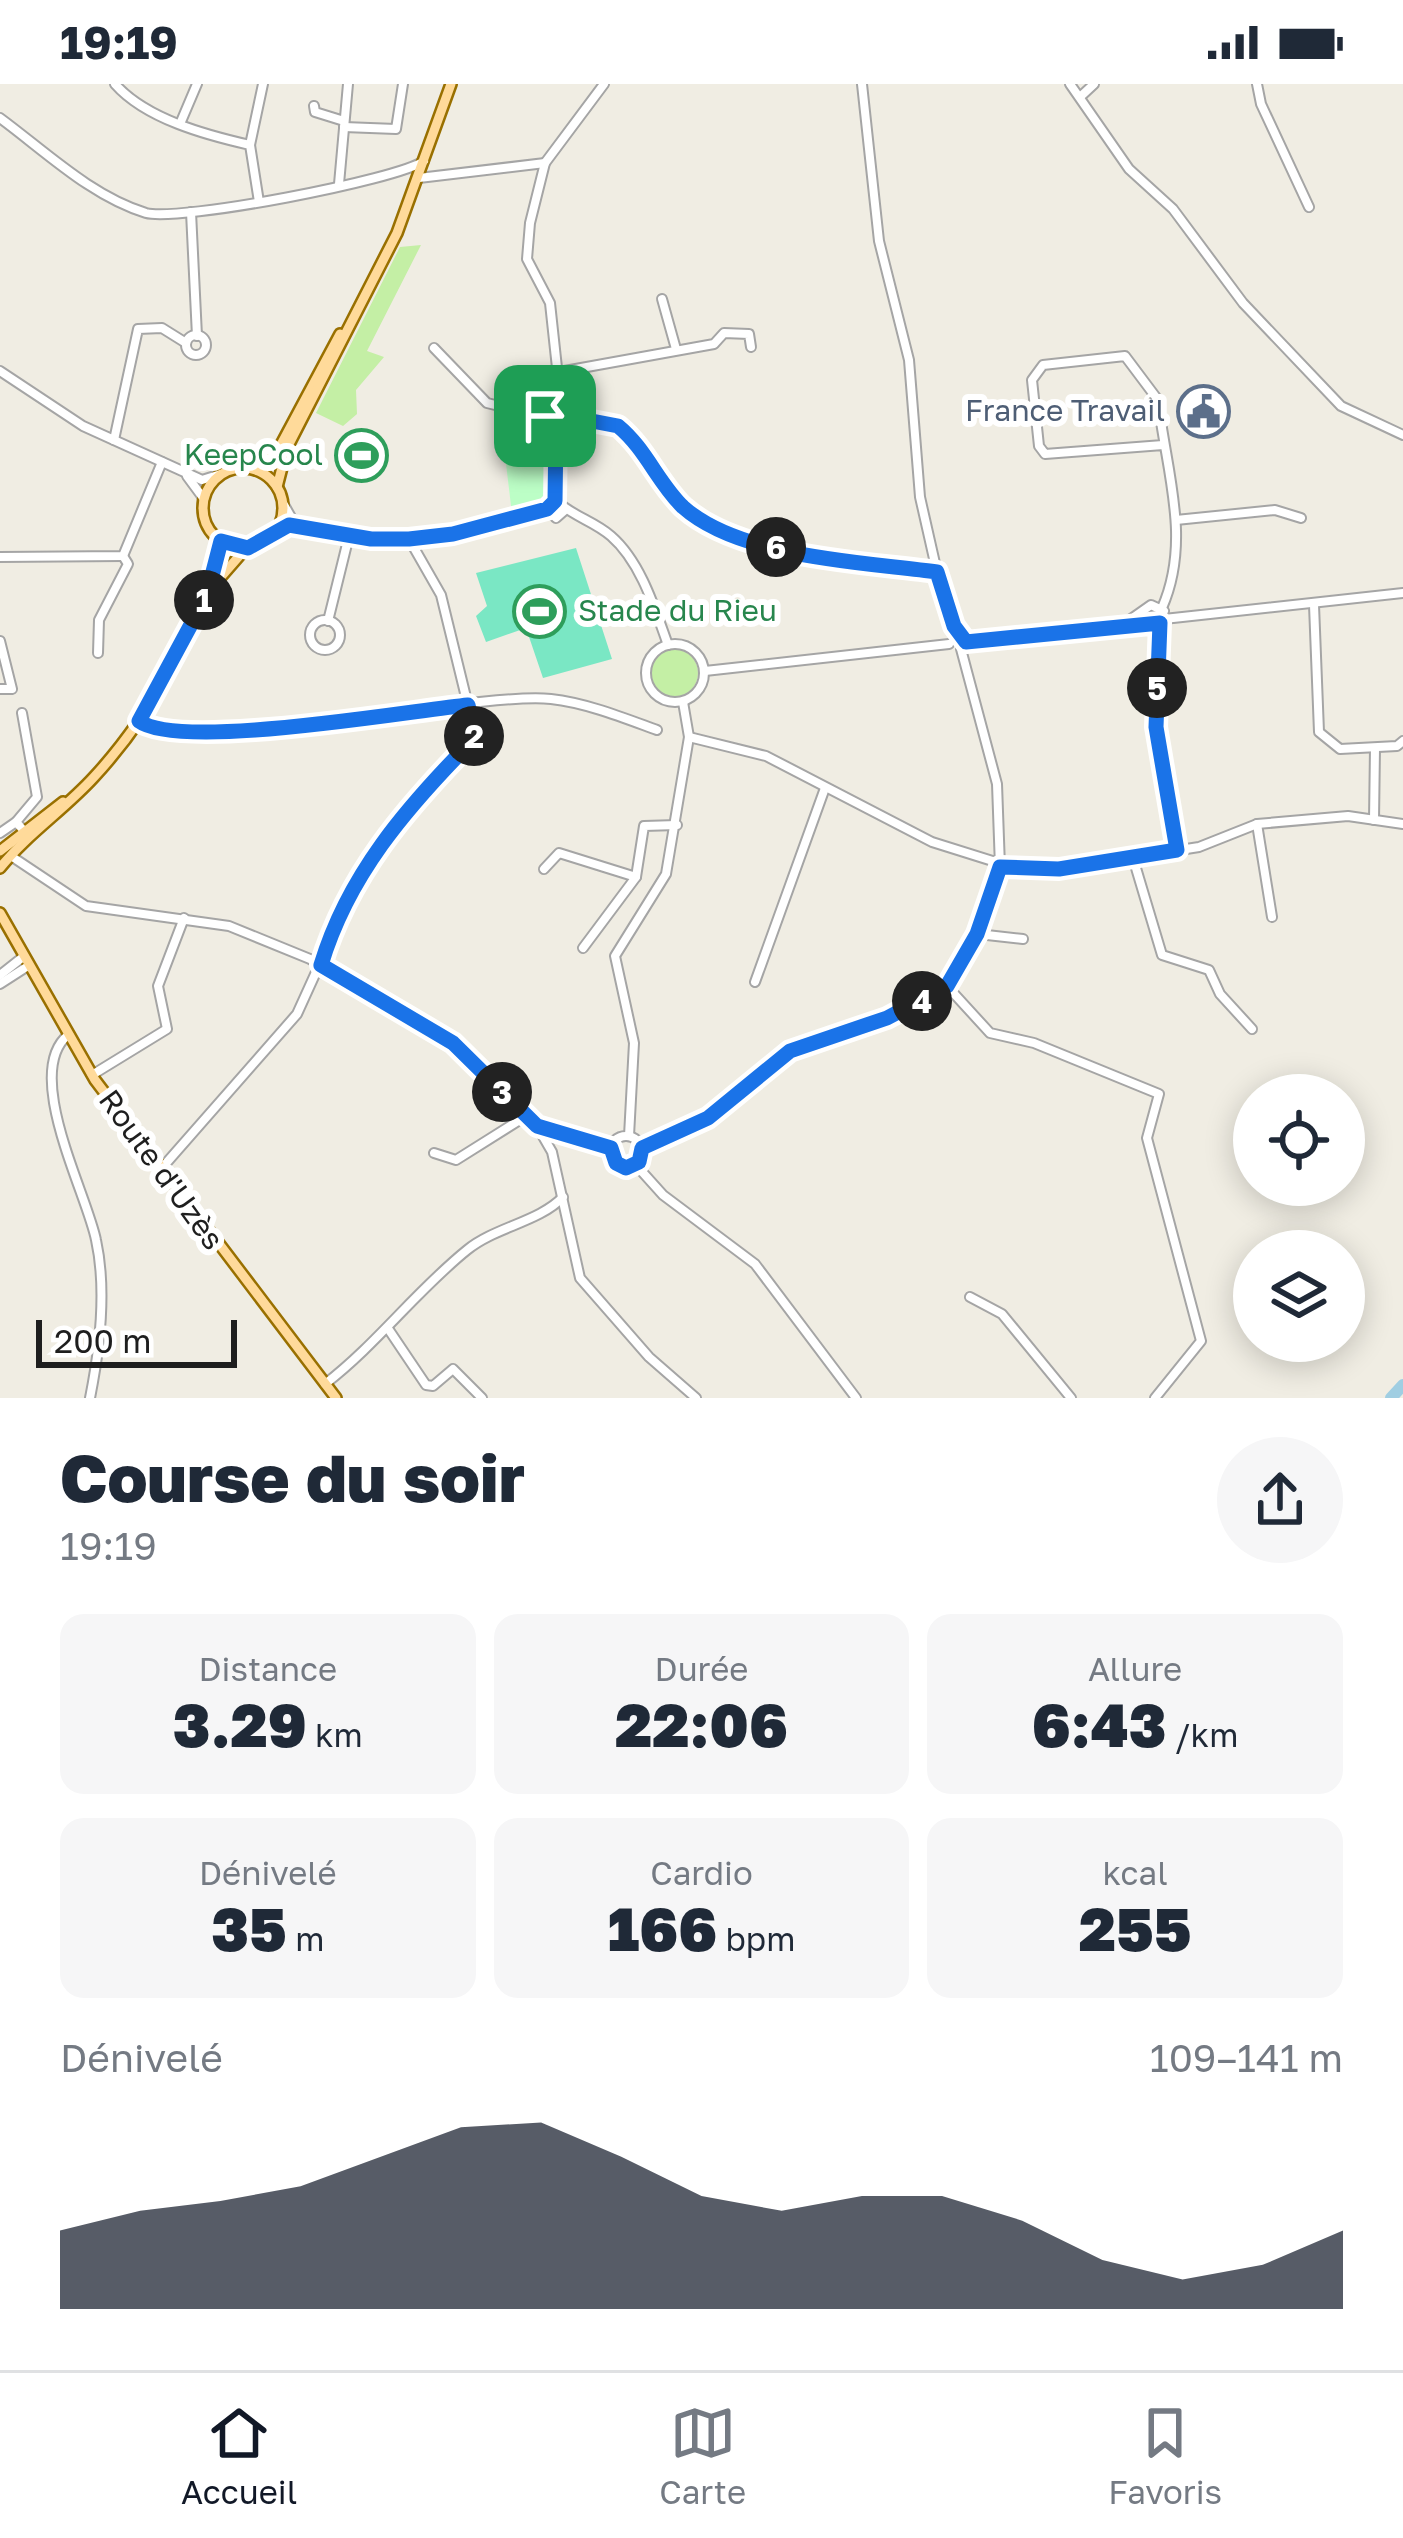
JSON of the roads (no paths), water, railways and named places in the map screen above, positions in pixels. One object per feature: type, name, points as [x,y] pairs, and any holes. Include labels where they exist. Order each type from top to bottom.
[{"type":"main road","points":[[0,868],[6,853],[95,776],[139,721],[207,595],[248,548],[275,531],[283,503],[278,488],[287,448],[417,182],[451,84]]},
{"type":"main road","points":[[248,548],[221,541],[208,527],[204,499],[221,474],[256,470],[277,452],[365,293]]},
{"type":"main road","points":[[256,470],[278,488]]},
{"type":"main road","points":[[207,595],[221,541]]},
{"type":"main road","name":"Route d'Uzès","points":[[0,913],[3,927],[92,1075],[336,1398]]},
{"type":"street","points":[[115,84],[135,102],[181,124],[250,145]]},
{"type":"street","points":[[181,124],[197,84]]},
{"type":"street","points":[[259,202],[250,145],[263,84]]},
{"type":"street","points":[[338,184],[349,84]]},
{"type":"street","points":[[314,106],[315,112],[344,124],[396,129],[404,84]]},
{"type":"street","points":[[604,84],[545,163],[527,259],[550,303],[561,404],[571,417],[618,426],[685,508],[723,529],[785,550],[937,572]]},
{"type":"street","points":[[636,1165],[642,1148],[708,1118],[790,1051],[887,1018],[947,986],[977,934],[1000,867],[997,784],[964,646],[937,572],[920,496],[909,360],[879,241],[862,84]]},
{"type":"street","points":[[1070,84],[1129,169],[1173,208],[1243,303],[1341,406],[1403,435]]},
{"type":"street","points":[[1080,97],[1094,84]]},
{"type":"street","points":[[1257,84],[1261,104],[1309,207]]},
{"type":"street","points":[[0,118],[108,196],[154,215],[259,202],[408,171],[426,158],[448,171]]},
{"type":"street","points":[[384,174],[410,175],[417,182],[448,171],[545,163]]},
{"type":"street","points":[[113,440],[138,329],[162,328],[186,343],[190,354],[199,355],[205,343],[197,336],[191,211]]},
{"type":"street","points":[[662,299],[676,349]]},
{"type":"street","points":[[559,372],[714,344],[724,333],[749,334],[751,347]]},
{"type":"street","points":[[186,343],[197,336]]},
{"type":"street","points":[[434,348],[487,403],[545,416],[556,430],[555,501],[564,511],[590,521],[628,555],[668,645]]},
{"type":"street","points":[[1163,445],[1045,454],[1034,402],[1036,371],[1066,362],[1132,359],[1158,400],[1176,520],[1175,583],[1161,613],[1156,727],[1177,850]]},
{"type":"street","points":[[0,370],[113,440],[202,480],[221,474]]},
{"type":"street","points":[[545,416],[552,406],[561,404]]},
{"type":"street","points":[[556,430],[568,426],[571,417]]},
{"type":"street","points":[[123,556],[162,462]]},
{"type":"street","points":[[176,468],[196,484],[204,499]]},
{"type":"street","points":[[275,531],[289,525],[349,536],[409,539],[453,534],[547,509],[555,501]]},
{"type":"street","points":[[283,503],[292,518],[316,529]]},
{"type":"street","points":[[547,509],[553,518],[564,511]]},
{"type":"street","points":[[1176,520],[1275,510],[1301,518]]},
{"type":"street","points":[[328,621],[349,536]]},
{"type":"street","points":[[160,1170],[272,1048],[297,1014],[367,860],[407,806],[475,734],[441,595],[409,539]]},
{"type":"street","points":[[0,557],[123,556]]},
{"type":"street","points":[[98,653],[99,620],[128,564],[123,556]]},
{"type":"street","points":[[705,671],[964,646],[1124,624],[1161,613],[1193,618],[1403,593]]},
{"type":"street","points":[[1314,605],[1319,732],[1340,749],[1403,741]]},
{"type":"street","points":[[1147,617],[1161,613]]},
{"type":"street","points":[[949,644],[956,633]]},
{"type":"street","points":[[0,641],[12,688],[0,689]]},
{"type":"street","points":[[668,645],[695,651],[705,671],[700,690],[683,702],[665,701],[647,681],[652,655],[668,645]]},
{"type":"street","points":[[139,721],[153,731],[243,730],[549,699],[657,730]]},
{"type":"street","points":[[629,1136],[634,1043],[616,956],[658,891],[677,825],[689,737],[683,702]]},
{"type":"street","points":[[0,832],[16,822],[37,797],[22,713]]},
{"type":"street","points":[[689,737],[766,756],[932,842],[1000,867],[1059,869],[1133,858],[1177,850],[1257,824],[1348,816],[1403,824]]},
{"type":"street","points":[[1374,820],[1376,748]]},
{"type":"street","points":[[755,982],[825,788]]},
{"type":"street","points":[[16,822],[27,837],[33,867]]},
{"type":"street","points":[[1257,824],[1272,917]]},
{"type":"street","points":[[583,948],[636,878],[644,826],[677,825]]},
{"type":"street","points":[[6,853],[86,906],[247,931],[321,965],[434,1030],[537,1126],[551,1152],[580,1278],[649,1357],[696,1398]]},
{"type":"street","points":[[544,869],[559,853],[636,878]]},
{"type":"street","points":[[1133,858],[1162,955],[1209,970],[1220,994],[1252,1029]]},
{"type":"street","points":[[92,1075],[166,1029],[158,986],[184,918]]},
{"type":"street","points":[[977,934],[1023,939]]},
{"type":"street","points":[[0,974],[26,962]]},
{"type":"street","points":[[0,984],[26,962]]},
{"type":"street","points":[[947,986],[990,1033],[1034,1043],[1159,1094],[1147,1138],[1201,1341],[1155,1398]]},
{"type":"street","points":[[68,1035],[56,1051],[55,1094],[72,1175],[96,1239],[100,1340],[90,1398]]},
{"type":"street","points":[[434,1154],[456,1160],[526,1116]]},
{"type":"street","points":[[537,1126],[611,1148],[620,1166],[636,1165]]},
{"type":"street","points":[[611,1148],[619,1137],[629,1136],[642,1148]]},
{"type":"street","points":[[636,1165],[651,1185],[754,1264],[854,1395],[842,1398]]},
{"type":"street","points":[[324,1385],[389,1330],[466,1251],[499,1228],[554,1207],[563,1197]]},
{"type":"street","points":[[970,1297],[1002,1314],[1071,1398]]},
{"type":"street","points":[[389,1330],[426,1385],[433,1387],[453,1369],[482,1398]]},
{"type":"waterway","points":[[1391,1398],[1403,1385]]},
{"type":"place","name":"France Travail","points":[[1204,411]]},
{"type":"place","name":"KeepCool","points":[[362,455]]},
{"type":"place","name":"Stade du Rieu","points":[[539,611]]}]
